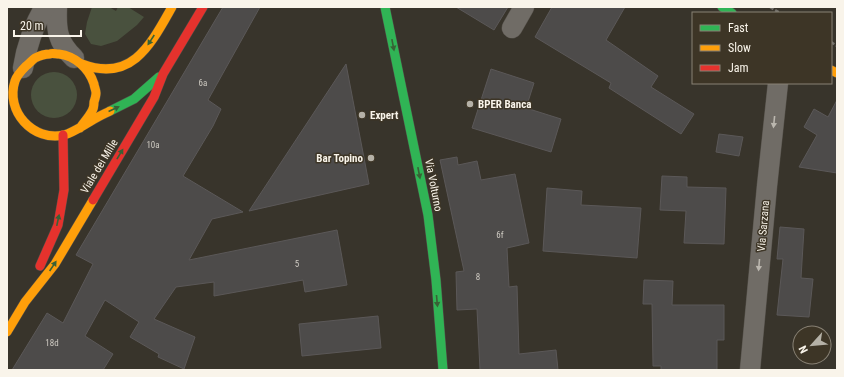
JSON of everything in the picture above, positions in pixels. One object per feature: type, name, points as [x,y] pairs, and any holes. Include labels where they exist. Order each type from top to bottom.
[{"type":"main road","points":[[168,65],[139,96],[96,118],[72,133],[54,136],[36,132],[21,120],[14,103],[13,94],[16,72],[38,56],[56,53],[66,55],[89,67],[103,70],[129,64],[146,48],[172,7]]},
{"type":"main road","name":"Viale dei Mille","points":[[7,332],[22,308],[55,264],[154,97],[163,74],[203,7]]},
{"type":"main road","name":"Via Volturno","points":[[385,7],[428,215],[436,280],[443,370]]},
{"type":"main road","points":[[78,61],[88,70],[95,87],[96,96],[91,114],[80,128]]},
{"type":"main road","points":[[10,121],[17,112]]},
{"type":"main road","points":[[22,308],[58,225],[64,190],[63,135]]},
{"type":"street","points":[[16,72],[24,58],[44,7]]},
{"type":"street","points":[[57,7],[56,19],[58,33],[64,48],[78,61]]},
{"type":"street","points":[[512,28],[524,7]]},
{"type":"street","name":"Via Sarzana","points":[[750,370],[765,202],[778,84]]},
{"type":"green space","points":[[92,7],[109,7],[116,11],[118,7],[128,7],[144,17],[137,25],[117,41],[101,46],[91,44],[85,34]]},
{"type":"green space","points":[[54,72],[67,76],[73,82],[77,95],[73,108],[67,114],[54,118],[41,114],[35,108],[31,95],[35,82],[41,76]]},
{"type":"building","points":[[223,7],[260,7],[208,100],[221,109],[213,126],[183,176],[243,212],[212,219],[189,260],[337,230],[347,285],[305,292],[303,280],[214,296],[214,282],[176,287],[154,319],[195,337],[184,369],[158,357],[159,354],[130,337],[139,322],[105,300],[85,336],[113,354],[103,370],[12,370],[47,313],[63,323],[93,264],[76,255]]},
{"type":"building","points":[[456,7],[508,7],[494,30]]},
{"type":"building","points":[[552,7],[625,7],[606,40],[658,76],[651,87],[694,114],[681,134],[609,88],[611,83],[535,37]]},
{"type":"building","points":[[346,64],[369,184],[249,211]]},
{"type":"building","points":[[491,69],[534,83],[526,108],[561,119],[551,152],[472,128]]},
{"type":"building","points":[[837,100],[837,173],[799,167],[817,135],[804,127],[814,109],[828,117]]},
{"type":"building","points":[[719,134],[743,137],[739,156],[716,152]]},
{"type":"building","points":[[457,157],[458,165],[477,161],[481,180],[515,174],[529,243],[507,248],[509,287],[517,286],[519,354],[556,350],[558,370],[480,370],[477,309],[457,310],[456,272],[464,271],[440,160]]},
{"type":"building","points":[[662,176],[687,177],[687,187],[726,188],[724,244],[684,243],[686,211],[660,210]]},
{"type":"building","points":[[547,188],[582,191],[581,205],[641,208],[637,258],[543,251]]},
{"type":"building","points":[[780,227],[804,229],[801,278],[813,279],[809,317],[777,315],[783,259],[777,259]]},
{"type":"building","points":[[644,280],[673,281],[672,305],[724,305],[724,340],[717,340],[717,370],[661,370],[661,366],[653,366],[652,304],[643,304]]},
{"type":"building","points":[[378,316],[381,348],[302,356],[299,324]]},
{"type":"traffic: fast","points":[[385,7],[428,215],[436,280],[443,370]]},
{"type":"traffic: fast","points":[[722,7],[730,12]]},
{"type":"traffic: fast","points":[[110,111],[134,99],[159,77]]},
{"type":"traffic: slow","points":[[82,64],[99,69],[114,68],[127,64],[138,56],[147,46],[172,7]]},
{"type":"traffic: slow","points":[[80,128],[82,126],[93,110],[96,95],[94,84],[89,73],[76,60],[65,55],[52,54],[42,55],[35,58],[18,75],[13,92],[14,103],[18,113],[24,122],[32,129],[42,134],[53,136],[64,135],[75,131],[110,111]]},
{"type":"traffic: slow","points":[[832,70],[837,73]]},
{"type":"traffic: slow","points":[[7,332],[25,302],[55,264],[93,200]]},
{"type":"traffic: jam","points":[[93,200],[154,97],[163,74],[203,7]]},
{"type":"traffic: jam","points":[[40,266],[58,225],[64,190],[63,135]]},
{"type":"place","name":"BPER Banca","points":[[470,104]]},
{"type":"place","name":"Expert","points":[[362,115]]},
{"type":"place","name":"Bar Topino","points":[[371,158]]}]
